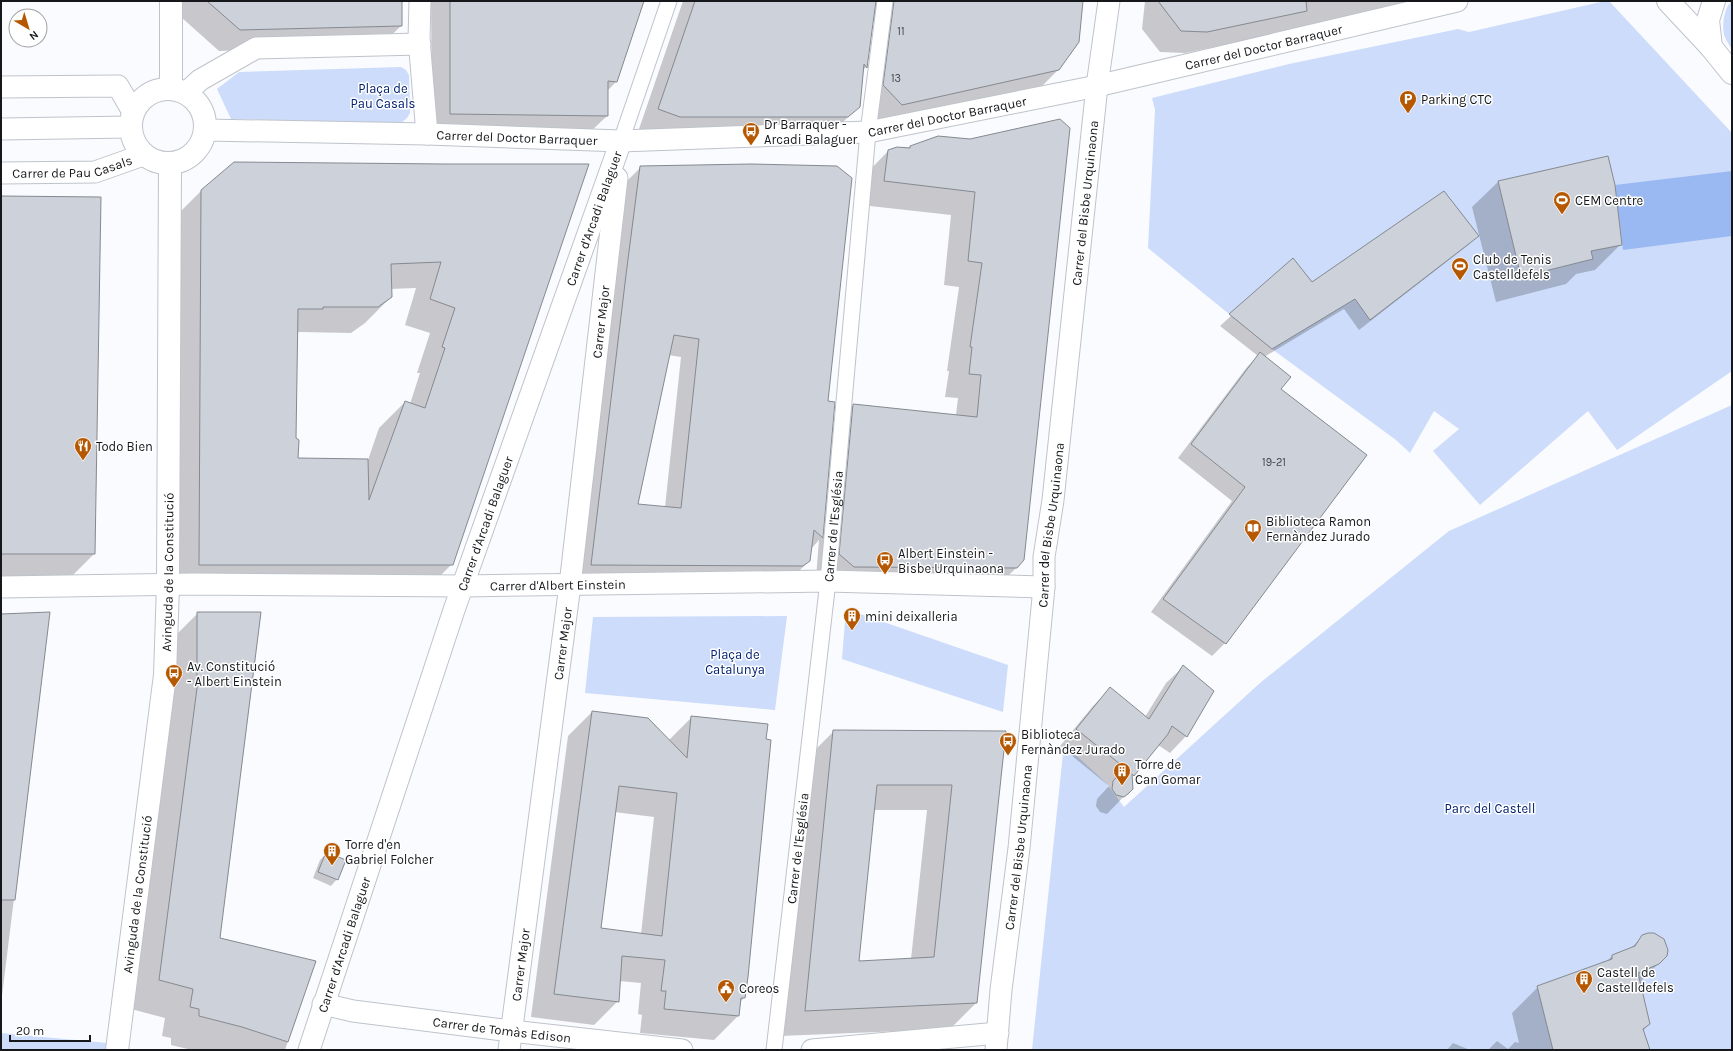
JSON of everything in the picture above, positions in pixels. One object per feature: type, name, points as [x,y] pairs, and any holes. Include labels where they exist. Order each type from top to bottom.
[{"type":"street","points":[[171,1],[179,91]]},
{"type":"street","points":[[206,130],[428,134],[420,44],[420,1]]},
{"type":"street","name":"Carrer d'Arcadi Balaguer","points":[[309,1050],[462,586],[621,141],[669,1]]},
{"type":"street","name":"Carrer de l'Església","points":[[774,1050],[828,581],[868,132],[885,1]]},
{"type":"street","name":"Carrer del Bisbe Urquinaona","points":[[997,1041],[1001,990],[1020,848],[1044,586],[1044,557],[1053,500],[1097,86],[1109,1]]},
{"type":"street","name":"Carrer del Doctor Barraquer","points":[[428,134],[621,141],[868,132],[1097,86],[1457,1]]},
{"type":"street","points":[[1711,47],[1708,20],[1714,1]]},
{"type":"street","points":[[1668,2],[1711,47],[1732,73]]},
{"type":"street","points":[[132,120],[142,98],[155,91],[179,91],[256,48],[420,44]]},
{"type":"street","points":[[1,87],[118,86],[132,120],[134,144],[142,154],[156,162],[170,164],[183,161],[195,153],[201,144],[206,130],[204,117],[195,100],[179,91]]},
{"type":"street","points":[[1,129],[132,120]]},
{"type":"street","name":"Carrer Major","points":[[510,1041],[570,585],[621,141]]},
{"type":"street","name":"Carrer de Pau Casals","points":[[1,173],[95,172],[142,154]]},
{"type":"street","name":"Avinguda de la Constitució","points":[[117,1050],[165,675],[168,585],[170,164]]},
{"type":"street","name":"Carrer d'Albert Einstein","points":[[1,587],[168,585],[462,586],[828,581],[1044,586]]},
{"type":"street","name":"Carrer de Tomàs Edison","points":[[323,1004],[510,1041],[682,1050]]},
{"type":"street","points":[[812,1050],[997,1041]]},
{"type":"green space","name":"Club de Tenis Castelldefels","points":[[1609,1],[1732,133],[1732,371],[1617,450],[1588,411],[1480,505],[1433,451],[1459,429],[1434,411],[1410,453],[1396,440],[1272,349],[1148,248],[1155,110],[1152,98],[1289,64],[1458,29],[1469,32]]},
{"type":"green space","points":[[1732,1],[1732,50],[1724,35],[1723,26],[1725,12]]},
{"type":"green space","name":"Plaça de Pau Casals","points":[[401,67],[406,70],[409,75],[410,113],[401,123],[231,119],[217,89],[239,72]]},
{"type":"green space","name":"Parc del Castell","points":[[1732,405],[1732,1050],[1032,1050],[1064,744],[1106,783],[1124,807],[1260,683],[1449,531]]},
{"type":"green space","points":[[846,609],[1008,665],[1003,712],[842,659]]},
{"type":"green space","name":"Plaça de Catalunya","points":[[787,616],[775,710],[585,693],[593,617]]},
{"type":"green space","points":[[1,1033],[118,1044],[117,1050],[1,1050]]},
{"type":"water","points":[[1732,171],[1732,236],[1623,250],[1615,185]]},
{"type":"building","points":[[207,1],[402,1],[402,26],[240,30]]},
{"type":"building","points":[[450,1],[644,1],[617,82],[608,81],[608,116],[450,114]]},
{"type":"building","points":[[695,1],[876,1],[867,68],[864,64],[860,107],[848,117],[680,117],[658,109]]},
{"type":"building","points":[[894,1],[1083,1],[1079,42],[1059,70],[902,105],[883,85]]},
{"type":"building","points":[[1158,1],[1306,1],[1307,11],[1207,32],[1181,31]]},
{"type":"building","points":[[1060,119],[1070,128],[1024,560],[1017,568],[854,567],[839,554],[853,404],[977,417],[981,375],[969,374],[972,347],[970,347],[982,263],[968,261],[975,192],[884,181],[888,150],[897,147],[910,148],[910,146],[938,136],[970,139]]},
{"type":"building","name":"CEM Centre","points":[[1608,156],[1615,185],[1622,245],[1591,251],[1593,259],[1521,277],[1498,181]]},
{"type":"building","points":[[234,162],[589,164],[453,565],[199,565],[201,190]],"holes":[[[441,262],[430,299],[455,308],[442,347],[445,348],[425,408],[405,401],[369,500],[368,459],[298,458],[299,440],[296,438],[298,309],[323,309],[323,307],[378,307],[392,297],[391,264]]]},
{"type":"building","points":[[751,164],[837,166],[852,178],[828,401],[835,402],[823,538],[814,530],[810,561],[803,566],[591,565],[640,166]],"holes":[[[674,335],[699,339],[681,508],[638,504]]]},
{"type":"building","points":[[1444,191],[1479,236],[1370,320],[1355,299],[1272,349],[1229,314],[1293,258],[1312,282]]},
{"type":"building","points":[[1,196],[101,197],[95,554],[1,554]]},
{"type":"building","name":"Biblioteca Ramon Fernàndez Jurado","points":[[1260,352],[1291,377],[1281,389],[1367,455],[1226,644],[1163,599],[1245,487],[1191,444]]},
{"type":"building","points":[[50,612],[15,900],[1,900],[1,614]]},
{"type":"building","points":[[197,612],[261,612],[220,938],[316,961],[288,1042],[242,1027],[199,1016],[199,1009],[190,1007],[193,989],[159,980],[197,688]]},
{"type":"building","points":[[1183,665],[1214,691],[1187,737],[1172,726],[1168,734],[1134,776],[1132,774],[1133,789],[1124,797],[1116,795],[1112,789],[1113,781],[1125,768],[1076,729],[1110,687],[1149,719]]},
{"type":"building","points":[[592,711],[648,718],[687,758],[691,716],[768,724],[766,739],[771,740],[748,977],[745,998],[741,998],[739,1016],[664,1009],[666,991],[661,991],[665,960],[622,956],[619,1002],[554,994]],"holes":[[[619,786],[677,793],[662,936],[601,928]]]},
{"type":"building","points":[[833,730],[1006,731],[977,1003],[805,1011]],"holes":[[[877,785],[952,785],[934,957],[859,961]]]},
{"type":"building","name":"Torre d'en Gabriel Folcher","points":[[326,852],[346,860],[338,880],[318,872]]},
{"type":"building","name":"Castell de Castelldefels","points":[[1654,933],[1664,939],[1668,950],[1667,956],[1659,964],[1638,973],[1650,1024],[1643,1029],[1650,1050],[1553,1050],[1537,986],[1612,959],[1612,955],[1635,946],[1642,935]]},
{"type":"place","name":"Parking CTC","points":[[1408,114]]},
{"type":"place","name":"Dr Barraquer - Arcadi Balaguer","points":[[751,146]]},
{"type":"place","name":"CEM Centre","points":[[1562,215]]},
{"type":"place","name":"Club de Tenis Castelldefels","points":[[1460,281]]},
{"type":"place","name":"Todo Bien","points":[[83,461]]},
{"type":"place","name":"Biblioteca Ramon Fernàndez Jurado","points":[[1253,543]]},
{"type":"place","name":"Albert Einstein - Bisbe Urquinaona","points":[[885,575]]},
{"type":"place","name":"mini deixalleria","points":[[852,631]]},
{"type":"place","name":"Av. Constitució - Albert Einstein","points":[[174,688]]},
{"type":"place","name":"Biblioteca Fernàndez Jurado","points":[[1008,756]]},
{"type":"place","name":"Torre de Can Gomar","points":[[1122,786]]},
{"type":"place","name":"Torre d'en Gabriel Folcher","points":[[332,866]]},
{"type":"place","name":"Castell de Castelldefels","points":[[1584,994]]},
{"type":"place","name":"Coreos","points":[[726,1003]]}]
